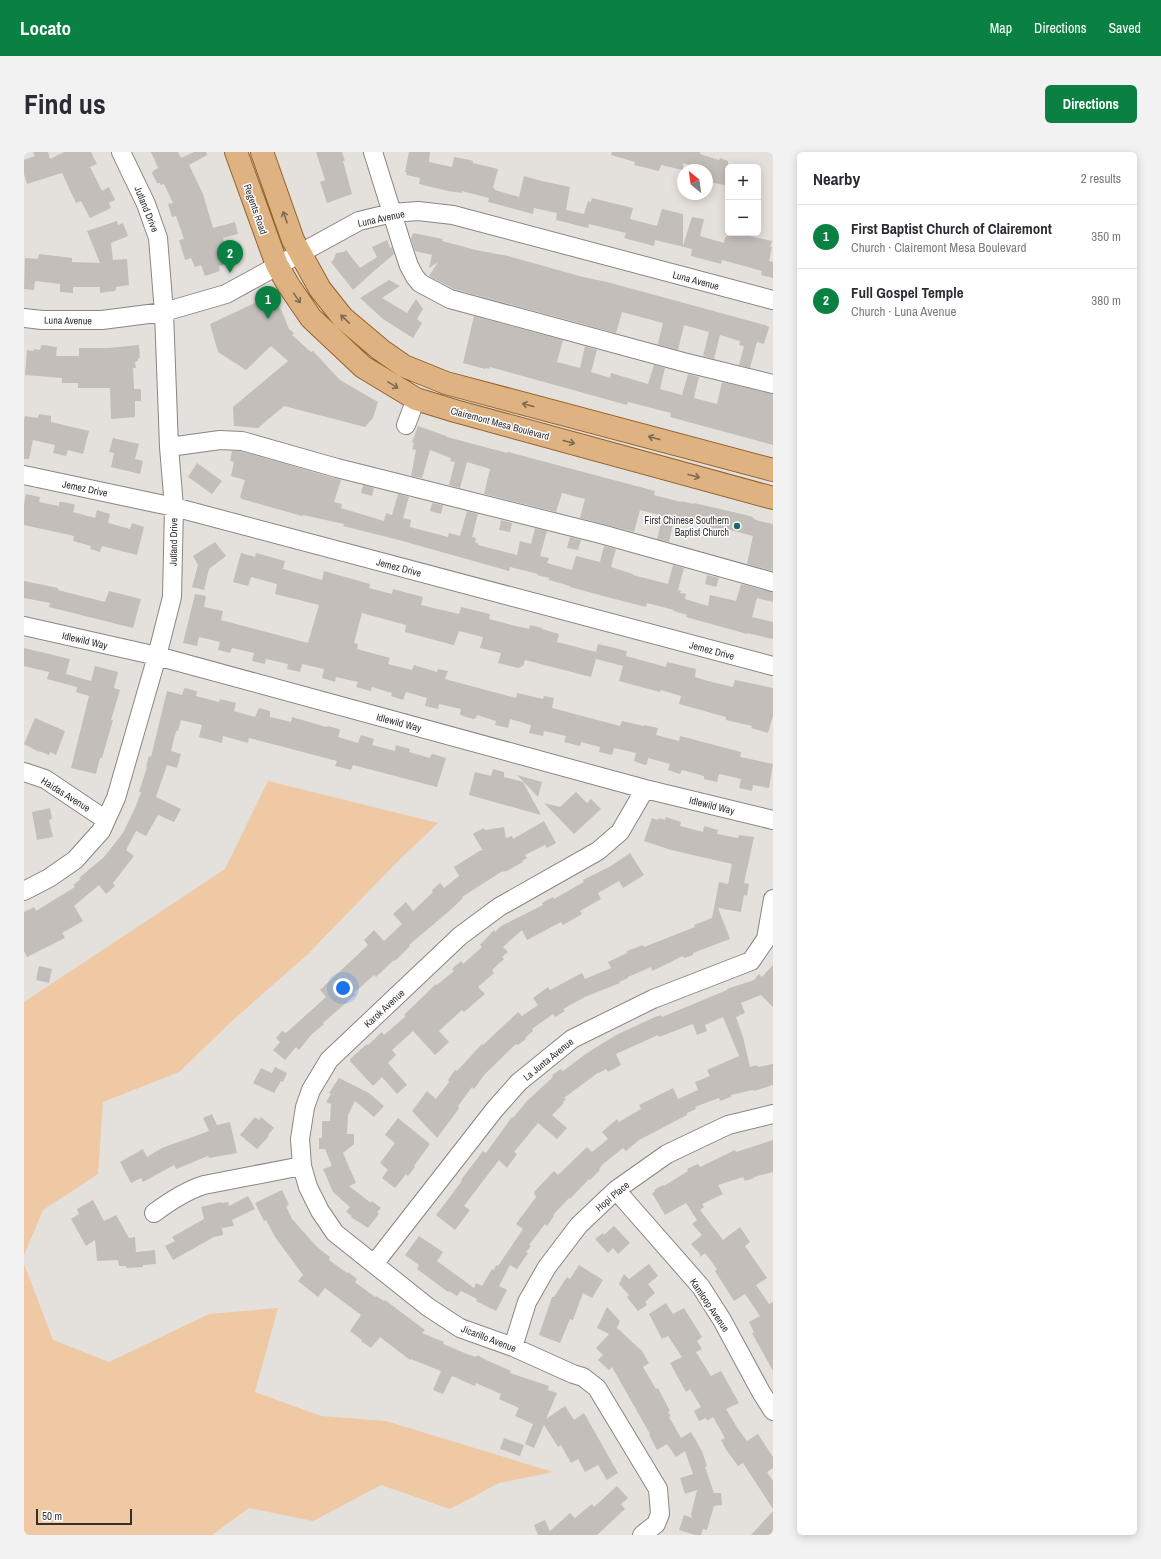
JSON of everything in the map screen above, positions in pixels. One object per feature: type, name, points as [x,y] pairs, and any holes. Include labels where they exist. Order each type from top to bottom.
[{"type":"main road","name":"Regents Road","points":[[236,152],[277,265]]},
{"type":"main road","points":[[262,152],[299,253],[320,290],[343,318],[381,350],[404,366],[446,383],[773,470]]},
{"type":"main road","name":"Clairemont Mesa Boulevard","points":[[277,265],[289,286],[311,318],[363,367],[416,399],[773,498]]},
{"type":"street","name":"Jutland Drive","points":[[24,891],[49,878],[75,860],[101,830],[116,798],[157,656],[172,597],[174,507],[169,447],[164,312],[158,238],[146,204],[122,152]]},
{"type":"street","points":[[373,152],[409,266],[420,283],[450,299],[683,362],[773,384]]},
{"type":"street","name":"Luna Avenue","points":[[24,318],[42,320],[102,320],[164,312],[226,294],[359,221],[392,214],[418,212],[453,215],[773,300]]},
{"type":"street","points":[[406,425],[416,399]]},
{"type":"street","points":[[169,447],[220,440],[242,441],[337,468],[594,532],[773,582]]},
{"type":"street","name":"Jemez Drive","points":[[24,475],[174,507],[773,666]]},
{"type":"street","name":"Idlewild Way","points":[[24,626],[157,656],[645,789],[773,820]]},
{"type":"street","name":"Haidas Avenue","points":[[24,772],[46,779],[106,820]]},
{"type":"street","name":"Karok Avenue","points":[[302,1166],[300,1139],[305,1107],[311,1090],[329,1060],[460,936],[499,906],[598,851],[620,832],[645,789]]},
{"type":"street","name":"La Junta Avenue","points":[[374,1264],[495,1109],[519,1082],[572,1039],[653,999],[751,961],[766,939],[773,899]]},
{"type":"street","name":"Hopi Place","points":[[513,1347],[527,1302],[547,1267],[580,1225],[616,1190],[667,1154],[728,1125],[773,1114]]},
{"type":"street","points":[[154,1212],[175,1197],[197,1187],[302,1166]]},
{"type":"street","name":"Jicarillo Avenue","points":[[302,1166],[308,1187],[320,1211],[335,1233],[428,1307],[460,1328],[513,1347],[572,1374],[583,1377],[597,1388],[658,1488],[660,1514],[656,1524],[642,1535]]},
{"type":"street","name":"Kamloop Avenue","points":[[616,1190],[701,1287],[722,1320],[773,1411]]},
{"type":"shaded area","points":[[268,781],[438,823],[396,863],[308,954],[232,1021],[179,1072],[103,1102],[98,1174],[43,1210],[24,1255],[24,1002],[225,869]]},
{"type":"shaded area","points":[[24,1264],[53,1340],[109,1362],[209,1314],[278,1308],[255,1392],[321,1416],[386,1421],[553,1472],[499,1483],[450,1509],[381,1485],[313,1521],[249,1508],[212,1535],[24,1535]]},
{"type":"building","points":[[33,152],[48,152],[50,159],[64,152],[91,152],[97,164],[90,167],[102,191],[109,187],[115,200],[109,203],[111,208],[90,218],[81,201],[76,203],[62,173],[27,184],[24,174],[24,160],[35,156]]},
{"type":"building","points":[[151,152],[178,152],[181,158],[194,152],[206,152],[207,155],[189,165],[203,194],[213,228],[235,222],[238,234],[223,238],[225,244],[222,245],[224,250],[221,251],[223,260],[221,260],[223,265],[219,266],[220,271],[205,276],[201,265],[195,267],[191,258],[185,260],[179,240],[184,239],[176,216],[172,217],[168,204],[173,203],[164,184],[161,185],[160,183],[157,183],[152,173],[158,168]]},
{"type":"building","points":[[316,152],[342,152],[352,194],[327,203],[320,182],[325,180]]},
{"type":"building","points":[[409,152],[430,152],[429,162],[452,167],[454,157],[470,160],[473,161],[473,163],[498,169],[493,188],[495,190],[519,197],[524,176],[570,187],[566,210],[584,214],[588,201],[591,202],[592,198],[633,208],[630,219],[657,226],[662,209],[683,214],[683,246],[692,217],[704,219],[700,236],[724,243],[725,237],[727,236],[749,236],[772,241],[769,261],[773,262],[773,278],[761,275],[762,271],[722,260],[721,264],[691,256],[692,249],[655,240],[654,246],[624,238],[626,233],[589,224],[588,228],[556,220],[557,213],[534,208],[533,214],[488,202],[489,198],[462,191],[462,193],[448,191],[419,184],[420,178],[406,175],[407,173],[405,172]]},
{"type":"building","points":[[612,152],[700,152],[700,154],[719,160],[720,158],[728,161],[728,164],[725,164],[725,185],[713,182],[713,164],[683,163],[677,164],[677,169],[661,165],[659,171],[634,165],[635,162],[611,155]]},
{"type":"building","points":[[117,221],[118,225],[123,223],[128,236],[111,243],[113,260],[127,259],[129,285],[116,287],[116,290],[114,291],[100,293],[100,287],[73,287],[73,293],[60,292],[60,284],[35,281],[34,290],[24,289],[25,258],[38,259],[39,254],[72,258],[72,262],[100,263],[87,231]]},
{"type":"building","points":[[413,233],[443,239],[442,241],[476,250],[508,256],[583,277],[607,282],[769,327],[764,344],[757,342],[750,368],[739,365],[744,346],[739,345],[740,341],[720,335],[714,359],[703,356],[709,332],[684,325],[678,350],[659,345],[658,343],[663,323],[622,312],[616,333],[454,289],[429,276],[438,262],[429,268],[432,255],[415,251],[411,239]]},
{"type":"building","points":[[387,240],[390,248],[392,247],[394,254],[353,290],[331,262],[336,253],[344,252],[346,250],[360,268],[377,257],[372,247]]},
{"type":"building","points":[[389,280],[400,286],[382,298],[407,313],[416,299],[423,309],[417,319],[422,323],[413,338],[383,319],[360,298]]},
{"type":"building","points":[[268,297],[281,309],[289,329],[294,333],[292,335],[311,352],[313,351],[340,380],[378,402],[373,418],[365,427],[284,406],[258,428],[234,426],[233,407],[288,361],[271,346],[246,370],[218,352],[210,324]]},
{"type":"building","points":[[474,316],[563,340],[557,362],[580,368],[585,346],[597,350],[591,372],[610,378],[611,373],[648,384],[654,365],[665,368],[660,389],[682,395],[688,374],[699,377],[694,398],[717,404],[722,382],[773,394],[773,445],[670,417],[671,413],[628,402],[627,405],[490,367],[489,369],[485,369],[463,363]]},
{"type":"building","points":[[139,345],[140,358],[138,358],[138,361],[135,362],[136,368],[133,368],[134,389],[141,389],[141,401],[135,401],[135,417],[111,419],[110,388],[78,388],[78,383],[62,383],[62,378],[25,375],[27,350],[40,350],[41,346],[57,347],[56,356],[79,356],[79,348],[108,348]]},
{"type":"building","points":[[39,414],[51,416],[51,422],[89,431],[83,454],[68,450],[66,456],[53,453],[55,445],[33,440],[29,459],[24,459],[25,416],[38,418]]},
{"type":"building","points":[[418,426],[447,437],[655,491],[654,495],[746,515],[753,517],[756,520],[773,524],[773,571],[747,564],[753,536],[726,529],[725,533],[709,529],[710,523],[684,516],[683,521],[674,519],[669,542],[657,539],[663,516],[640,510],[634,532],[580,518],[585,499],[562,493],[556,512],[484,494],[490,469],[467,462],[460,488],[449,485],[455,462],[450,461],[451,458],[430,450],[422,478],[411,476],[416,450],[412,449],[414,443],[412,442]]},
{"type":"building","points":[[113,438],[139,444],[135,459],[143,461],[140,474],[111,467],[114,453],[109,452]]},
{"type":"building","points":[[232,451],[240,451],[341,480],[334,502],[342,504],[341,508],[384,521],[386,513],[392,515],[398,494],[409,497],[403,518],[411,520],[410,527],[448,537],[449,533],[460,536],[467,511],[478,514],[472,537],[476,538],[475,542],[478,543],[478,545],[517,555],[520,541],[531,544],[535,528],[547,531],[540,556],[549,558],[547,563],[572,570],[576,556],[600,562],[604,546],[616,549],[611,567],[633,575],[668,584],[673,565],[684,568],[678,590],[681,591],[680,593],[686,594],[685,599],[708,606],[710,595],[736,601],[741,584],[773,592],[773,602],[757,598],[752,617],[773,622],[773,639],[747,634],[686,617],[687,615],[674,610],[647,603],[646,607],[570,587],[549,580],[549,578],[537,575],[538,574],[510,567],[509,571],[343,526],[344,524],[302,516],[242,499],[240,497],[245,480],[231,476],[234,462],[230,461]]},
{"type":"building","points":[[197,463],[222,481],[212,494],[188,477]]},
{"type":"building","points":[[363,485],[374,488],[372,496],[361,493]]},
{"type":"building","points":[[26,494],[40,497],[39,502],[59,506],[59,502],[73,504],[75,505],[73,512],[95,518],[97,510],[110,514],[108,523],[130,529],[132,523],[144,527],[137,555],[102,546],[100,552],[90,549],[91,546],[73,541],[74,536],[24,525],[24,504]]},
{"type":"building","points":[[432,503],[443,505],[441,514],[430,511]]},
{"type":"building","points":[[501,520],[512,523],[510,532],[499,530]]},
{"type":"building","points":[[570,537],[581,540],[578,550],[567,548]]},
{"type":"building","points":[[215,542],[226,556],[209,569],[204,590],[192,587],[198,565],[193,556]]},
{"type":"building","points":[[241,553],[255,557],[256,553],[285,561],[283,569],[322,580],[324,571],[370,584],[369,588],[392,594],[393,589],[423,597],[421,605],[459,614],[461,607],[490,614],[489,619],[512,625],[529,629],[530,625],[542,628],[559,634],[557,642],[596,652],[598,644],[627,651],[626,656],[666,667],[667,662],[696,669],[695,677],[708,681],[733,687],[735,680],[773,688],[773,716],[768,733],[751,728],[752,726],[726,720],[726,717],[679,704],[681,696],[619,681],[623,666],[596,659],[591,677],[525,660],[523,666],[518,668],[498,663],[501,653],[480,648],[483,637],[459,631],[453,645],[405,632],[406,625],[362,613],[354,643],[358,644],[357,649],[390,658],[388,664],[412,670],[414,665],[437,672],[438,669],[448,671],[445,679],[516,698],[517,693],[543,699],[544,696],[554,698],[552,708],[620,726],[622,721],[658,728],[656,735],[679,741],[680,736],[741,752],[740,757],[773,764],[769,788],[753,785],[752,791],[739,788],[741,779],[719,774],[717,782],[704,779],[704,776],[682,770],[680,774],[668,770],[670,764],[648,758],[647,764],[645,765],[634,761],[636,753],[614,748],[612,755],[599,752],[600,747],[581,742],[580,746],[564,742],[566,736],[544,731],[543,736],[529,733],[531,725],[510,719],[508,728],[495,725],[496,721],[477,715],[476,718],[473,719],[460,715],[461,709],[439,704],[438,709],[425,706],[427,698],[406,692],[403,700],[391,696],[392,693],[372,687],[371,691],[356,687],[358,682],[336,677],[335,682],[322,678],[324,669],[302,664],[300,672],[287,669],[288,664],[266,659],[265,664],[252,661],[254,653],[232,648],[230,653],[218,650],[220,642],[199,637],[197,646],[183,643],[195,594],[206,596],[204,607],[223,611],[221,620],[308,643],[319,605],[275,594],[277,584],[251,577],[248,586],[233,582]]},
{"type":"building","points":[[707,575],[719,578],[716,587],[705,584]]},
{"type":"building","points":[[24,581],[58,588],[58,590],[105,602],[109,591],[141,599],[133,628],[49,607],[50,603],[24,598]]},
{"type":"building","points":[[24,648],[70,659],[66,674],[91,681],[95,666],[118,672],[114,688],[120,690],[111,720],[113,720],[96,774],[71,768],[89,696],[76,692],[77,687],[47,679],[49,672],[24,666]]},
{"type":"building","points":[[185,688],[196,691],[196,696],[219,702],[220,699],[236,703],[234,711],[255,717],[259,708],[270,711],[270,717],[291,722],[292,717],[326,727],[328,726],[339,729],[338,737],[358,743],[361,735],[374,739],[372,745],[395,751],[396,745],[410,749],[409,752],[430,758],[433,754],[446,758],[437,787],[353,765],[351,770],[335,766],[337,761],[249,738],[248,743],[223,736],[222,743],[199,737],[202,725],[181,720],[178,731],[176,731],[171,751],[181,754],[177,768],[167,765],[156,797],[181,809],[174,822],[158,815],[146,836],[136,831],[126,850],[134,856],[113,883],[115,886],[106,894],[99,885],[74,906],[83,921],[62,933],[65,938],[27,957],[24,951],[24,912],[34,907],[36,911],[75,887],[73,885],[81,879],[79,878],[104,857],[123,833],[141,792],[139,792],[149,756],[151,757],[167,691],[182,695]]},
{"type":"building","points":[[35,718],[65,731],[56,755],[50,752],[49,755],[39,752],[24,744]]},
{"type":"building","points":[[493,769],[504,772],[504,777],[523,782],[541,815],[469,795],[475,772],[491,776]]},
{"type":"building","points":[[517,775],[542,782],[538,797]]},
{"type":"building","points":[[576,792],[587,803],[591,799],[601,809],[574,834],[544,803],[560,807]]},
{"type":"building","points":[[50,808],[52,819],[49,820],[53,837],[37,840],[32,812]]},
{"type":"building","points":[[666,817],[681,822],[680,826],[703,832],[704,826],[718,830],[717,834],[738,838],[739,835],[754,837],[744,883],[749,884],[747,896],[744,895],[741,912],[718,908],[730,939],[693,953],[693,955],[684,958],[683,956],[652,971],[651,967],[628,977],[619,982],[620,983],[585,997],[563,1009],[565,1011],[555,1017],[553,1014],[532,1029],[533,1031],[525,1038],[526,1039],[518,1045],[516,1044],[485,1074],[474,1089],[472,1087],[458,1106],[459,1108],[455,1114],[437,1138],[412,1111],[427,1091],[436,1099],[449,1082],[448,1080],[455,1070],[457,1071],[482,1044],[483,1045],[518,1012],[522,1016],[538,1005],[533,998],[548,987],[550,990],[582,973],[585,979],[611,968],[608,962],[627,953],[627,951],[643,945],[644,947],[695,927],[694,925],[712,918],[719,882],[728,884],[732,864],[671,850],[644,841],[652,818],[665,820]]},
{"type":"building","points":[[544,821],[556,843],[547,848],[545,845],[525,855],[527,858],[522,861],[523,862],[507,871],[501,872],[462,897],[463,898],[448,912],[409,945],[410,946],[395,961],[394,960],[376,977],[374,975],[354,993],[356,994],[323,1023],[324,1024],[311,1035],[299,1050],[296,1047],[285,1060],[273,1050],[280,1042],[276,1038],[282,1031],[286,1033],[326,997],[320,990],[368,945],[364,940],[374,930],[384,941],[402,924],[393,914],[406,902],[413,911],[433,892],[432,890],[440,883],[444,888],[459,876],[454,867],[481,850],[483,851],[473,834],[474,833],[484,828],[485,830],[504,827],[506,838],[512,836],[513,839]]},
{"type":"building","points":[[630,853],[644,875],[623,888],[619,881],[598,893],[601,899],[580,911],[582,914],[563,925],[561,922],[527,940],[522,930],[503,947],[508,952],[502,957],[504,959],[492,970],[494,973],[478,987],[485,994],[464,1012],[462,1010],[439,1031],[449,1042],[435,1055],[413,1031],[392,1050],[396,1055],[388,1063],[407,1085],[397,1094],[382,1077],[373,1086],[350,1061],[350,1059],[367,1044],[368,1045],[382,1032],[384,1035],[406,1016],[404,1015],[436,984],[437,985],[454,971],[452,969],[461,961],[463,964],[482,947],[480,945],[494,930],[495,932],[501,926],[543,905],[542,903],[553,897],[554,899],[584,882],[583,880],[611,866]]},
{"type":"building","points":[[773,965],[773,1007],[761,995],[741,1003],[745,1013],[736,1017],[743,1037],[750,1067],[773,1064],[773,1085],[754,1091],[731,1095],[731,1097],[720,1101],[719,1098],[695,1107],[696,1109],[687,1113],[687,1115],[639,1140],[626,1151],[623,1148],[603,1164],[599,1169],[600,1170],[570,1199],[569,1198],[553,1215],[554,1216],[547,1226],[545,1224],[529,1245],[531,1246],[526,1252],[528,1253],[517,1269],[510,1265],[499,1286],[507,1290],[496,1311],[476,1301],[477,1299],[461,1291],[457,1296],[449,1291],[448,1292],[417,1269],[419,1265],[405,1255],[419,1236],[443,1252],[437,1261],[474,1288],[476,1283],[482,1286],[492,1269],[494,1270],[496,1265],[498,1266],[523,1229],[516,1224],[536,1197],[534,1192],[554,1171],[558,1175],[587,1147],[592,1152],[608,1139],[602,1132],[617,1119],[619,1122],[641,1109],[639,1105],[673,1088],[678,1099],[698,1090],[695,1082],[710,1076],[707,1070],[739,1056],[723,1017],[705,1025],[707,1031],[697,1035],[693,1024],[659,1037],[658,1035],[616,1054],[621,1065],[608,1072],[606,1069],[599,1072],[564,1098],[566,1099],[563,1102],[564,1103],[552,1115],[567,1128],[557,1139],[538,1123],[514,1152],[517,1154],[507,1168],[499,1160],[464,1206],[470,1210],[455,1230],[436,1215],[483,1151],[486,1153],[512,1117],[513,1118],[527,1101],[553,1077],[552,1075],[561,1069],[563,1071],[587,1053],[616,1035],[655,1017],[661,1015],[662,1017],[727,989],[754,980],[759,974],[762,977]]},
{"type":"building","points":[[39,966],[52,969],[49,983],[36,980]]},
{"type":"building","points":[[275,1067],[287,1073],[283,1082],[281,1081],[274,1093],[253,1083],[261,1068],[272,1073]]},
{"type":"building","points":[[339,1078],[369,1093],[384,1106],[374,1117],[355,1101],[348,1115],[347,1134],[354,1134],[354,1144],[343,1153],[356,1183],[349,1186],[371,1203],[372,1201],[381,1208],[377,1212],[379,1214],[368,1228],[346,1212],[350,1207],[333,1192],[323,1169],[332,1166],[325,1149],[319,1149],[319,1138],[322,1138],[322,1121],[330,1121],[331,1104],[326,1102],[331,1094],[329,1093]]},
{"type":"building","points":[[212,1114],[217,1125],[230,1122],[237,1153],[209,1158],[208,1156],[176,1169],[174,1165],[143,1182],[141,1178],[131,1183],[120,1162],[143,1149],[147,1157],[162,1148],[209,1131],[203,1118]]},
{"type":"building","points":[[255,1117],[259,1120],[261,1117],[274,1128],[257,1149],[240,1135]]},
{"type":"building","points":[[398,1118],[430,1144],[408,1176],[406,1174],[395,1188],[382,1178],[388,1170],[380,1163],[395,1143],[385,1135]]},
{"type":"building","points":[[773,1140],[773,1172],[745,1181],[743,1177],[718,1185],[723,1194],[702,1204],[704,1207],[700,1210],[723,1240],[740,1227],[750,1242],[745,1246],[767,1278],[756,1285],[769,1304],[773,1302],[773,1371],[752,1333],[754,1332],[749,1322],[760,1316],[745,1294],[734,1301],[715,1271],[717,1269],[705,1253],[700,1257],[700,1254],[691,1244],[702,1235],[692,1224],[697,1220],[686,1203],[665,1215],[652,1193],[655,1192],[654,1190],[663,1185],[664,1186],[688,1171],[687,1169],[698,1164],[700,1167],[735,1150],[736,1152]]},
{"type":"building","points":[[282,1190],[289,1205],[286,1206],[292,1219],[317,1247],[330,1257],[329,1260],[357,1279],[355,1282],[375,1297],[376,1296],[384,1301],[385,1300],[425,1330],[422,1333],[467,1354],[476,1357],[477,1355],[511,1371],[510,1373],[549,1386],[548,1390],[557,1393],[546,1419],[565,1406],[574,1420],[584,1413],[618,1473],[607,1480],[598,1465],[585,1472],[578,1459],[571,1463],[561,1445],[558,1447],[544,1425],[534,1448],[525,1444],[533,1424],[515,1416],[519,1408],[499,1399],[501,1394],[476,1383],[475,1386],[452,1376],[443,1394],[433,1390],[441,1371],[411,1359],[410,1360],[380,1337],[371,1348],[361,1341],[362,1340],[350,1331],[361,1315],[325,1288],[318,1297],[298,1281],[303,1275],[275,1237],[266,1220],[264,1221],[255,1203]]},
{"type":"building","points":[[248,1196],[255,1209],[232,1220],[234,1226],[222,1228],[223,1235],[214,1237],[173,1260],[165,1246],[175,1241],[172,1237],[204,1219],[201,1207],[221,1202],[228,1202],[229,1206]]},
{"type":"building","points":[[93,1200],[104,1221],[116,1215],[129,1238],[135,1237],[136,1252],[155,1250],[156,1264],[127,1268],[126,1266],[119,1266],[118,1260],[97,1261],[95,1240],[86,1246],[71,1219],[79,1214],[77,1209]]},
{"type":"building","points":[[614,1226],[630,1243],[618,1254],[613,1248],[608,1253],[595,1239],[603,1233],[604,1235]]},
{"type":"building","points":[[649,1264],[658,1276],[648,1284],[655,1293],[645,1302],[647,1305],[638,1311],[627,1297],[629,1295],[619,1284],[624,1274],[629,1279]]},
{"type":"building","points":[[579,1265],[603,1280],[592,1298],[583,1293],[573,1320],[570,1319],[560,1343],[539,1335],[552,1297],[554,1297],[567,1277],[570,1279]]},
{"type":"building","points":[[666,1303],[673,1314],[684,1308],[702,1337],[697,1341],[702,1349],[696,1352],[711,1376],[721,1371],[739,1403],[726,1409],[738,1429],[747,1441],[758,1434],[773,1457],[773,1468],[767,1472],[773,1481],[773,1509],[743,1463],[738,1466],[727,1451],[721,1440],[725,1438],[713,1417],[707,1421],[706,1418],[699,1421],[694,1411],[701,1407],[690,1389],[686,1392],[670,1363],[682,1357],[668,1336],[662,1339],[649,1314]]},
{"type":"building","points":[[607,1307],[620,1321],[617,1328],[642,1351],[649,1363],[643,1367],[656,1389],[658,1388],[670,1411],[668,1412],[671,1416],[669,1417],[681,1438],[691,1432],[702,1451],[707,1466],[705,1467],[714,1493],[721,1493],[722,1505],[714,1506],[707,1530],[703,1529],[701,1535],[695,1535],[679,1530],[684,1515],[692,1518],[691,1514],[697,1490],[685,1494],[680,1478],[693,1474],[685,1451],[676,1457],[667,1444],[657,1450],[649,1435],[650,1434],[612,1367],[609,1370],[598,1360],[603,1355],[596,1348],[609,1334],[597,1328]]},
{"type":"building","points":[[504,1438],[524,1445],[520,1456],[500,1449]]},
{"type":"building","points":[[617,1486],[628,1498],[621,1504],[625,1509],[597,1535],[538,1535],[534,1525],[545,1520],[550,1531],[570,1513],[575,1518],[592,1504],[594,1507]]},
{"type":"building","points":[[773,1511],[773,1535],[751,1535]]},
{"type":"place","name":"Full Gospel Temple","points":[[230,273]]},
{"type":"place","name":"First Baptist Church of Clairemont","points":[[268,319]]},
{"type":"place","name":"First Chinese Southern Baptist Church","points":[[737,526]]}]
